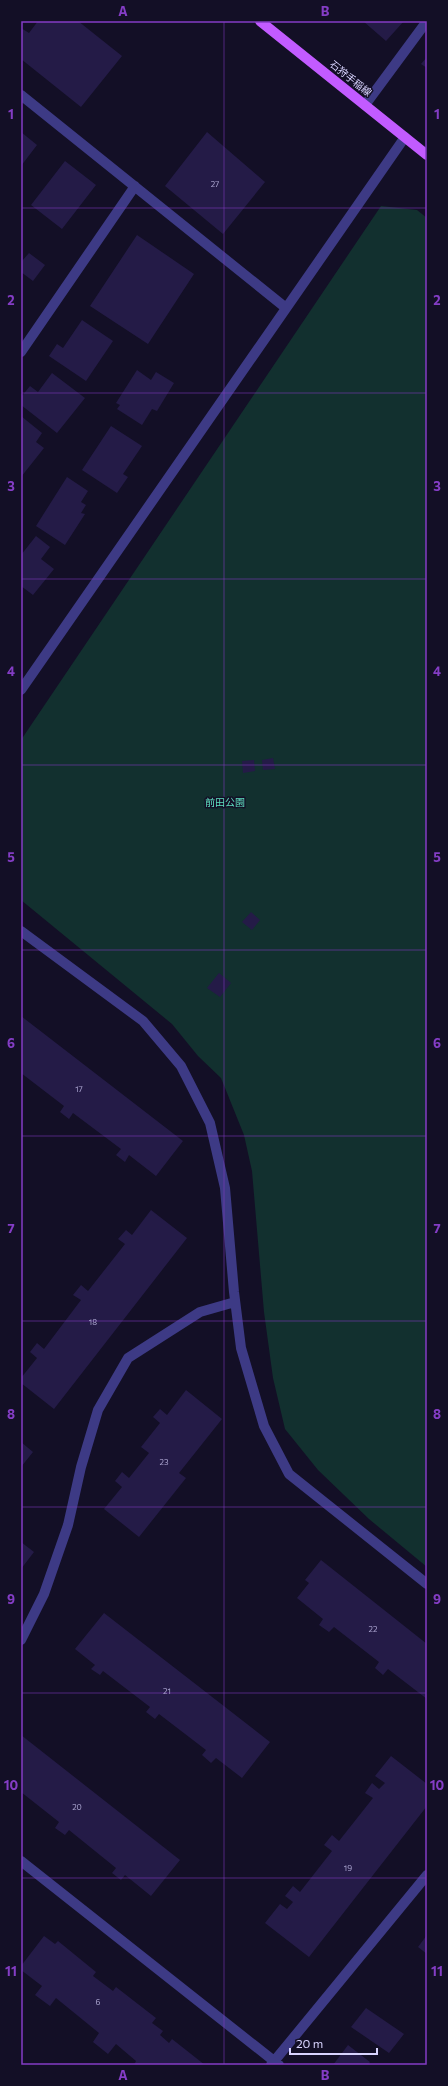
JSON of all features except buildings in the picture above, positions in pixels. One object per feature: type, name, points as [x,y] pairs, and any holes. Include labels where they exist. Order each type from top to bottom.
[{"type":"main road","name":"石狩手稲線","points":[[260,21],[427,155]]},
{"type":"street","points":[[365,105],[427,21]]},
{"type":"street","points":[[21,95],[286,308]]},
{"type":"street","points":[[21,690],[405,137]]},
{"type":"street","points":[[21,352],[135,186]]},
{"type":"street","points":[[21,931],[143,1021],[182,1066],[210,1123],[225,1188],[235,1302],[241,1348],[264,1426],[289,1474],[427,1584]]},
{"type":"street","points":[[21,1640],[44,1594],[68,1525],[81,1467],[98,1410],[128,1358],[200,1312],[235,1302]]},
{"type":"street","points":[[21,1860],[275,2064],[427,1875]]},
{"type":"green space","name":"前田公園","points":[[381,206],[417,210],[427,218],[427,1567],[369,1519],[318,1470],[285,1429],[273,1378],[264,1312],[252,1171],[244,1135],[221,1078],[198,1056],[172,1024],[21,900],[21,740]]}]
